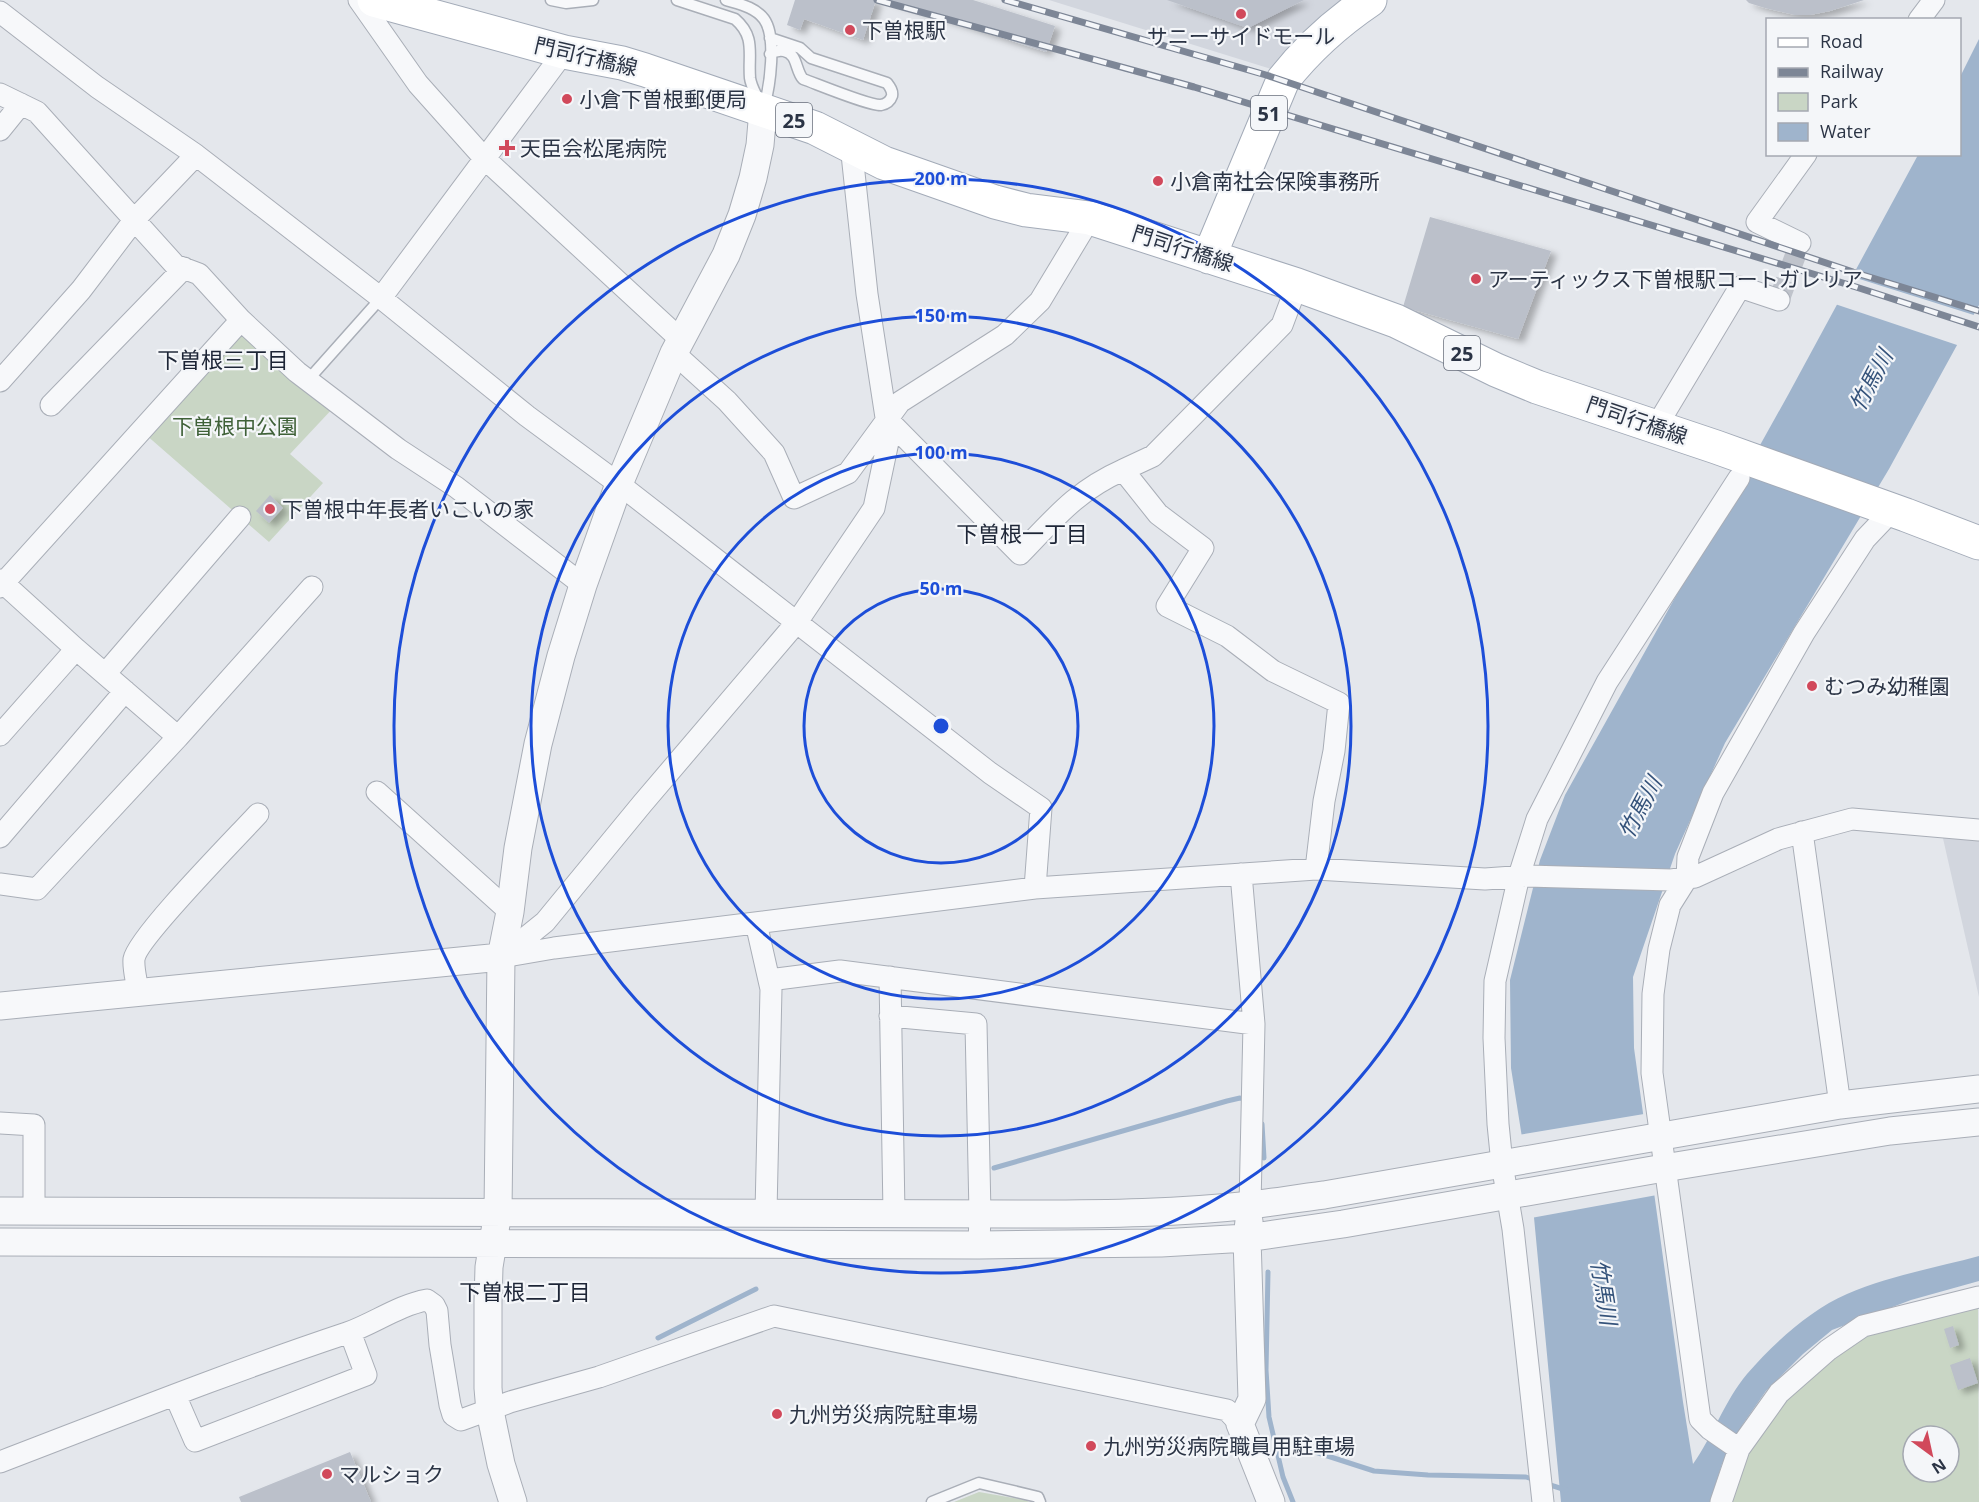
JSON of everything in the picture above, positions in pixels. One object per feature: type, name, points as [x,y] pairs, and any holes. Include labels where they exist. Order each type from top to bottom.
[{"type":"main road","name":"門司行橋線","points":[[374,0],[564,52],[622,63],[645,70],[815,128],[884,163],[995,202],[1026,210],[1090,218],[1298,285],[1396,321],[1496,370],[1537,387],[1716,447],[1895,517],[1979,543]]},
{"type":"main road","name":"51","points":[[1209,256],[1283,80],[1321,37],[1370,0]]},
{"type":"street","points":[[359,0],[418,84],[485,159],[677,346],[774,453],[794,498],[848,473],[900,402],[1005,335],[1040,301],[1090,218]]},
{"type":"street","points":[[1920,18],[1934,0]]},
{"type":"street","points":[[0,12],[97,87],[196,156],[381,298],[527,416],[619,484],[990,773],[1041,808],[1035,888]]},
{"type":"street","points":[[381,298],[564,52]]},
{"type":"street","points":[[0,94],[37,112],[175,265],[199,274],[241,320],[308,380],[398,449],[456,487],[583,585]]},
{"type":"street","points":[[0,130],[21,104]]},
{"type":"street","points":[[513,1502],[490,1411],[488,1302],[489,1267],[498,1212],[501,957],[510,912],[518,848],[538,744],[561,656],[583,585],[619,484],[677,346],[726,255],[742,215],[760,145],[763,110]]},
{"type":"street","points":[[501,957],[545,922],[797,622],[874,508],[889,437],[867,294],[851,145]]},
{"type":"street","points":[[0,381],[81,290],[135,219],[196,156]]},
{"type":"street","points":[[1800,243],[1757,222],[1805,156]]},
{"type":"street","points":[[51,405],[184,268]]},
{"type":"street","points":[[887,419],[1020,554],[1071,501],[1101,480],[1153,456],[1282,325],[1298,285]]},
{"type":"street","points":[[1656,427],[1740,287],[1779,300]]},
{"type":"street","points":[[178,737],[1,583],[241,320]]},
{"type":"street","points":[[1123,470],[1158,514],[1203,548],[1167,606],[1227,636],[1273,671],[1339,703],[1316,869]]},
{"type":"street","points":[[1542,1498],[1494,1038],[1495,981],[1537,819],[1607,682],[1739,478]]},
{"type":"street","points":[[105,674],[240,517]]},
{"type":"street","points":[[1739,1449],[1710,1429],[1700,1419],[1657,1136],[1652,1073],[1653,994],[1659,949],[1679,879],[1713,793],[1804,633],[1866,540],[1895,517]]},
{"type":"street","points":[[0,884],[37,889],[312,588]]},
{"type":"street","points":[[0,735],[76,649]]},
{"type":"street","points":[[0,837],[125,691]]},
{"type":"street","points":[[377,792],[510,912]]},
{"type":"street","points":[[138,992],[134,959],[141,945],[258,814]]},
{"type":"street","points":[[0,1006],[501,957],[554,948],[1035,888],[1316,869],[1485,879],[1523,876],[1679,879],[1695,877],[1778,839],[1852,819],[1979,830]]},
{"type":"street","points":[[1802,832],[1840,1105]]},
{"type":"street","points":[[1240,1424],[1252,1399],[1247,1238],[1251,1205],[1254,1024],[1241,874]]},
{"type":"street","points":[[756,923],[771,989],[766,1212]]},
{"type":"street","points":[[769,980],[840,971],[1254,1024]]},
{"type":"street","points":[[890,977],[894,1213]]},
{"type":"street","points":[[890,1016],[976,1024],[979,1245]]},
{"type":"street","points":[[0,1211],[1119,1214],[1251,1205],[1335,1193],[1840,1105],[1979,1089]]},
{"type":"street","points":[[0,1242],[979,1245],[1161,1243],[1247,1238],[1343,1224],[1890,1131],[1979,1122]]},
{"type":"street","points":[[0,1123],[34,1125],[34,1212]]},
{"type":"street","points":[[1721,1502],[1739,1449],[1779,1393],[1828,1350],[1863,1326],[1979,1297]]},
{"type":"street","points":[[0,1462],[301,1348],[350,1332],[427,1300],[437,1311],[440,1345],[453,1414],[461,1420],[510,1402],[599,1377],[774,1316],[1227,1410],[1240,1424],[1271,1502]]},
{"type":"street","points":[[175,1395],[195,1442],[366,1375],[350,1332]]},
{"type":"lane","points":[[551,0],[566,3],[593,0]]},
{"type":"lane","points":[[677,0],[735,20],[742,26],[749,39],[750,81],[763,110]]},
{"type":"lane","points":[[726,0],[756,11],[764,19],[770,38],[770,87],[763,110]]},
{"type":"lane","points":[[770,38],[800,48],[811,58],[887,84],[892,90],[892,96],[884,105],[871,103],[803,79],[793,56],[789,53],[774,51],[770,54]]},
{"type":"lane","points":[[797,68],[811,58]]},
{"type":"lane","points":[[308,380],[381,298]]},
{"type":"lane","points":[[932,1502],[979,1483],[1038,1497],[1040,1502]]},
{"type":"shaded area","points":[[1049,0],[1363,0],[1281,72]]},
{"type":"shaded area","points":[[1942,834],[1979,837],[1979,997]]},
{"type":"green space","name":"下曽根中公園","points":[[241,327],[335,406],[290,454],[323,483],[269,542],[145,434]]},
{"type":"green space","points":[[1978,1307],[1979,1502],[1733,1502],[1732,1493],[1745,1457],[1784,1396],[1862,1334]]},
{"type":"green space","points":[[979,1492],[1025,1500],[1029,1502],[954,1502]]},
{"type":"water","name":"竹馬川","points":[[1979,39],[1979,305],[1889,469],[1725,743],[1675,854],[1633,977],[1634,1048],[1693,1464],[1732,1395],[1747,1374],[1781,1339],[1820,1309],[1847,1294],[1879,1282],[1979,1256],[1979,1281],[1911,1300],[1832,1330],[1803,1354],[1766,1391],[1743,1424],[1722,1464],[1710,1502],[1561,1502],[1533,1207],[1511,1068],[1510,980],[1540,860],[1565,795],[1788,395],[1917,156],[1961,156],[1961,75]]},
{"type":"pier","points":[[1850,276],[1977,316],[1960,346],[1835,304]]},
{"type":"pier","points":[[1646,1112],[1657,1195],[1531,1218],[1518,1135]]},
{"type":"building","name":"下曽根駅","points":[[795,0],[876,0],[863,40],[804,19],[800,30],[787,25]]},
{"type":"building","points":[[887,0],[973,0],[1055,26],[1046,52]]},
{"type":"building","name":"サニーサイドモール","points":[[1167,0],[1304,0],[1248,28]]},
{"type":"building","points":[[1746,0],[1864,0],[1830,11],[1795,15],[1765,8]]},
{"type":"building","name":"アーティックス下曽根駅コートガレリア","points":[[1430,217],[1551,251],[1518,339],[1403,307]]},
{"type":"building","name":"下曽根中年長者いこいの家","points":[[270,495],[283,508],[269,523],[256,511]]},
{"type":"building","points":[[1953,1326],[1959,1345],[1950,1348],[1944,1329]]},
{"type":"building","points":[[1970,1358],[1978,1383],[1958,1390],[1950,1365]]},
{"type":"building","name":"マルショク","points":[[350,1452],[371,1502],[241,1502],[239,1497]]},
{"type":"waterway","points":[[994,1168],[1227,1101],[1240,1098],[1246,1100]]},
{"type":"waterway","points":[[1262,1124],[1264,1158]]},
{"type":"waterway","points":[[1268,1272],[1266,1370],[1269,1417],[1283,1477],[1293,1502]]},
{"type":"waterway","points":[[658,1338],[756,1289]]},
{"type":"waterway","points":[[1275,1439],[1374,1471],[1428,1475],[1526,1477],[1535,1480]]},
{"type":"waterway","points":[[1547,1484],[1566,1490]]},
{"type":"tunnel","points":[[1779,300],[1800,243]]},
{"type":"railway","points":[[877,0],[1194,87],[1856,287],[1979,327]]},
{"type":"railway","points":[[1005,0],[1266,75],[1853,272],[1979,311]]},
{"type":"place","name":"サニーサイドモール","points":[[1241,14]]},
{"type":"place","name":"下曽根駅","points":[[850,30]]},
{"type":"place","name":"小倉下曽根郵便局","points":[[567,99]]},
{"type":"place","name":"天臣会松尾病院","points":[[507,148]]},
{"type":"place","name":"小倉南社会保険事務所","points":[[1158,181]]},
{"type":"place","name":"アーティックス下曽根駅コートガレリア","points":[[1476,279]]},
{"type":"place","name":"下曽根中年長者いこいの家","points":[[270,509]]},
{"type":"place","name":"むつみ幼稚園","points":[[1812,686]]},
{"type":"place","name":"九州労災病院駐車場","points":[[777,1414]]},
{"type":"place","name":"九州労災病院職員用駐車場","points":[[1091,1446]]},
{"type":"place","name":"マルショク","points":[[327,1474]]},
{"type":"district","name":"下曽根三丁目","points":[[223,359]]},
{"type":"district","name":"下曽根一丁目","points":[[1022,533]]},
{"type":"district","name":"下曽根二丁目","points":[[525,1291]]}]
